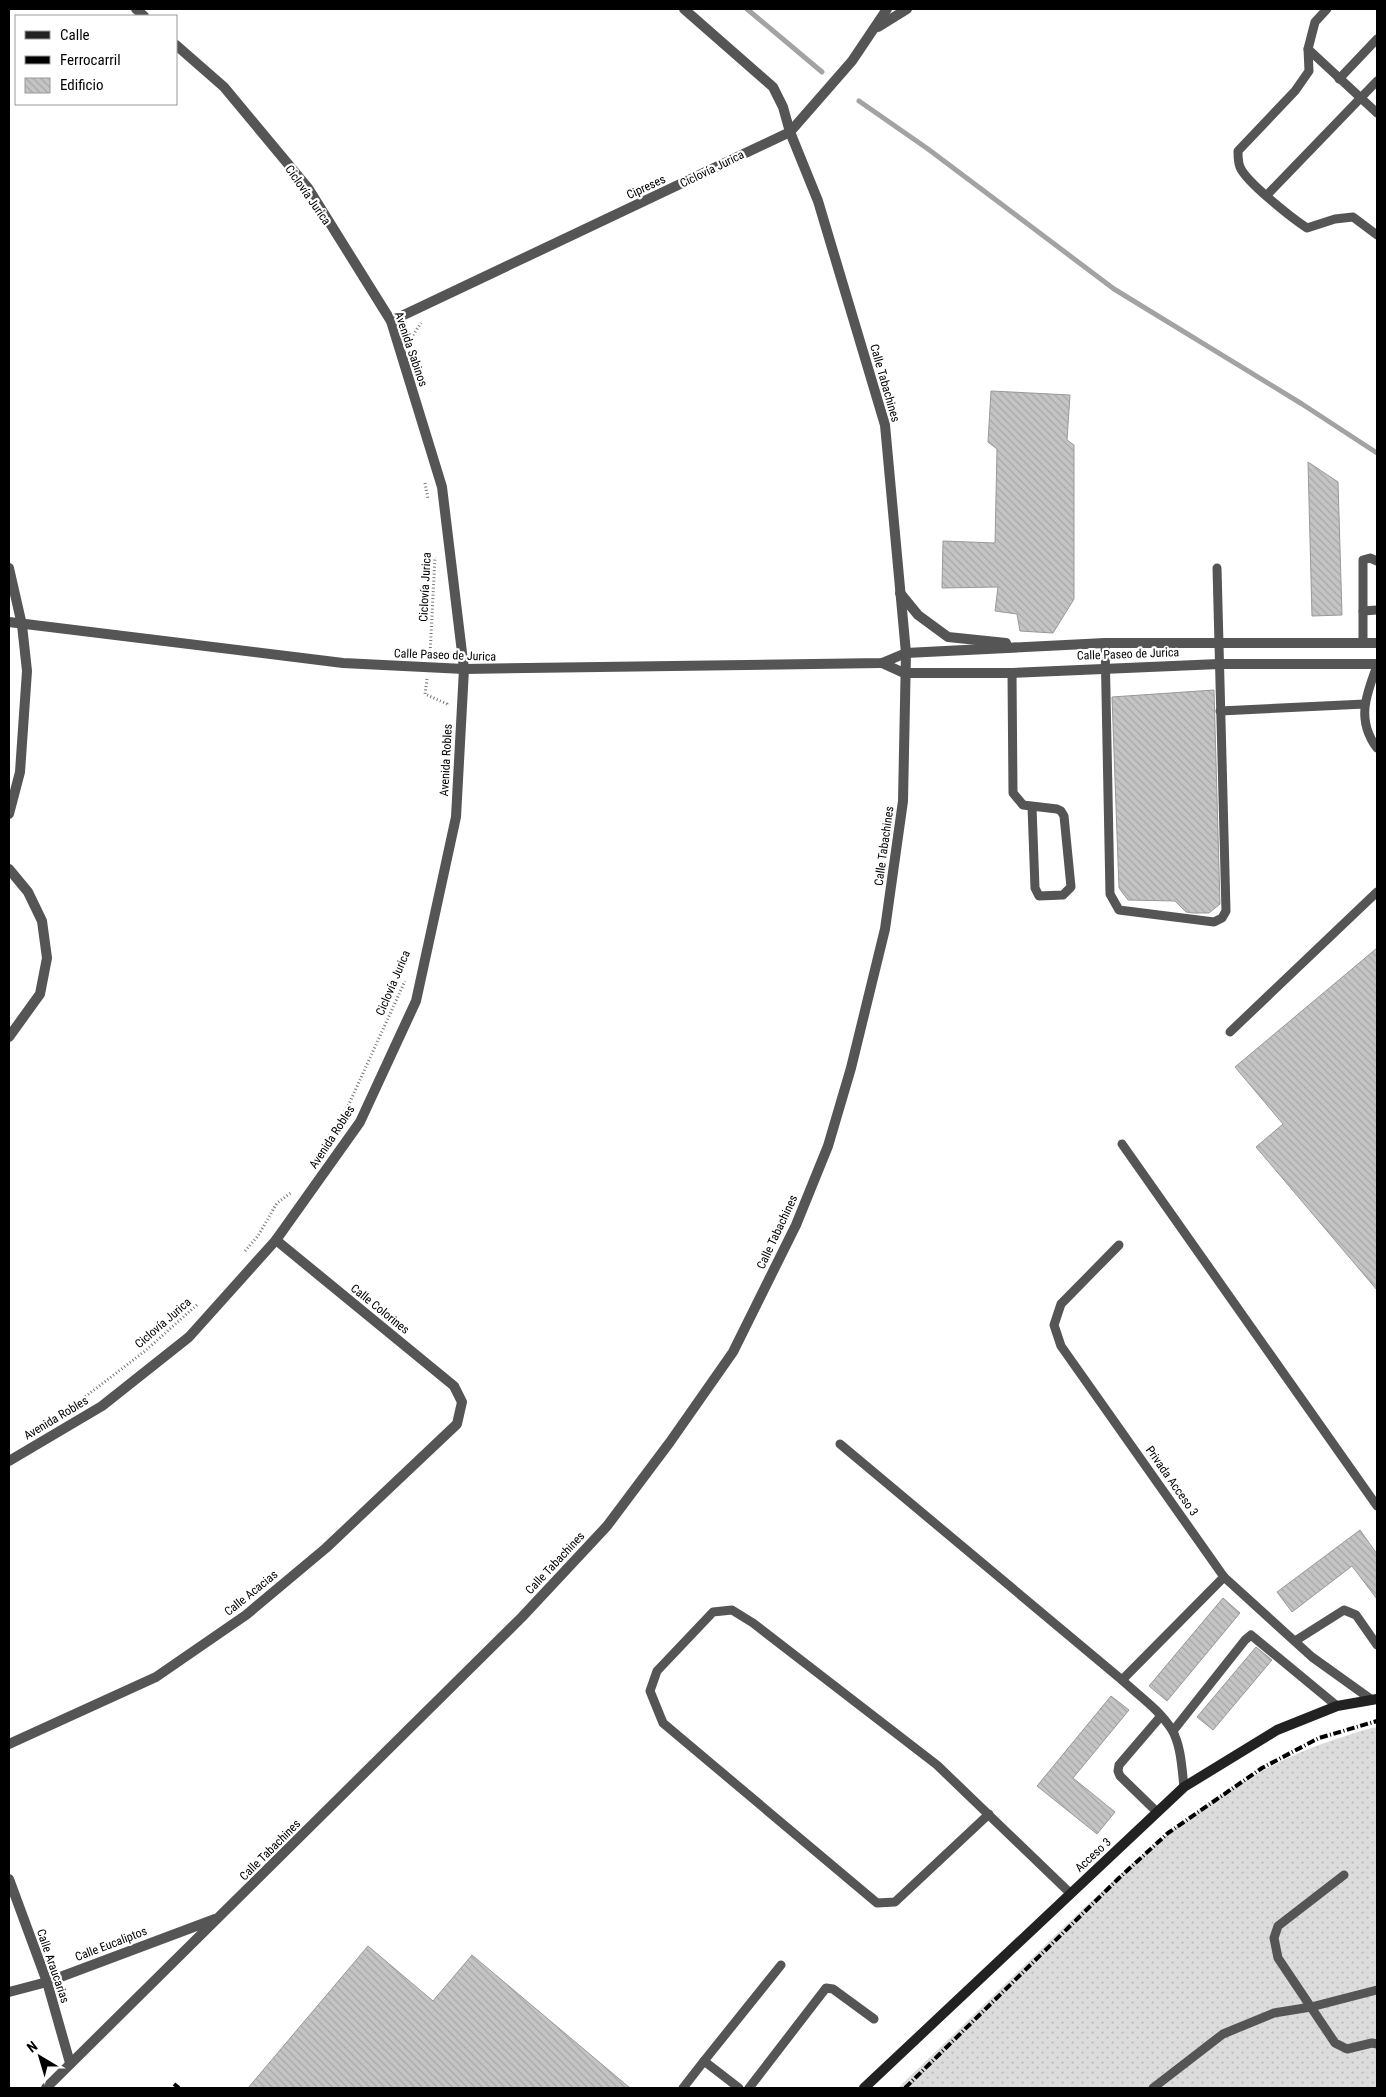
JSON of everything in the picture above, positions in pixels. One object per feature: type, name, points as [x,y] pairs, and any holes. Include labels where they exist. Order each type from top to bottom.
[{"type":"main road","name":"Acceso 3","points":[[864,2088],[1184,1787],[1277,1730],[1337,1706],[1375,1699]]},
{"type":"street","name":"Calle Tabachines","points":[[46,2088],[522,1617],[607,1526],[670,1442],[733,1352],[796,1225],[828,1146],[851,1068],[884,929],[903,801],[904,674],[906,654],[885,425],[818,201],[790,132],[783,107],[773,87],[684,9]]},
{"type":"street","name":"Cipreses","points":[[391,321],[790,132],[852,61],[887,9]]},
{"type":"street","name":"Cipreses","points":[[875,29],[907,9]]},
{"type":"street","name":"Avenida Sabinos","points":[[178,47],[224,87],[308,188],[391,321],[442,487],[464,669]]},
{"type":"street","points":[[9,568],[22,624],[27,671],[20,772],[9,814]]},
{"type":"street","points":[[900,593],[918,615],[948,637],[980,642],[1011,643],[1026,648]]},
{"type":"street","name":"Calle Paseo de Jurica","points":[[9,622],[343,663],[464,669],[882,663],[906,654],[943,650],[1026,648],[1105,643],[1377,642]]},
{"type":"street","name":"Calle Paseo de Jurica","points":[[882,663],[904,674],[1219,664],[1377,665]]},
{"type":"street","name":"Avenida Robles","points":[[9,1460],[102,1406],[189,1338],[276,1240],[360,1122],[416,1001],[456,817],[464,669]]},
{"type":"street","points":[[9,869],[28,892],[42,921],[47,958],[40,994],[9,1037]]},
{"type":"street","name":"Calle Colorines","points":[[276,1240],[454,1386],[462,1402]]},
{"type":"street","name":"Calle Acacias","points":[[9,1744],[156,1677],[246,1615],[326,1548],[457,1424],[462,1402]]},
{"type":"street","name":"Calle Araucarias","points":[[9,1879],[47,1982],[70,2063]]},
{"type":"street","name":"Calle Eucaliptos","points":[[9,1992],[47,1982],[220,1917]]},
{"type":"lane","points":[[1327,9],[1315,22],[1308,49],[1309,71],[1295,91],[1238,151],[1239,165],[1244,174],[1266,196],[1288,216],[1307,228],[1335,219],[1353,217],[1377,235]]},
{"type":"lane","points":[[1340,80],[1377,39]]},
{"type":"lane","points":[[1308,49],[1377,113]]},
{"type":"lane","points":[[1266,196],[1377,81]]},
{"type":"lane","points":[[1363,643],[1362,560],[1370,558],[1377,561]]},
{"type":"lane","points":[[1105,643],[1110,894],[1119,910],[1214,922],[1222,918],[1226,911],[1217,568]]},
{"type":"lane","points":[[1363,611],[1377,610]]},
{"type":"lane","points":[[1377,665],[1365,697],[1365,725],[1377,748]]},
{"type":"lane","points":[[1012,672],[1013,793],[1023,805],[1057,809],[1064,816],[1071,887],[1063,895],[1039,896],[1035,888],[1032,807]]},
{"type":"lane","points":[[1220,711],[1365,704]]},
{"type":"lane","points":[[1230,1032],[1377,892]]},
{"type":"lane","points":[[1122,1144],[1377,1506]]},
{"type":"lane","name":"Privada Acceso 3","points":[[1119,1244],[1061,1304],[1054,1325],[1061,1346],[1224,1577],[1312,1656],[1375,1699]]},
{"type":"lane","points":[[840,1444],[1122,1680],[1160,1716],[1173,1731],[1181,1759],[1184,1787]]},
{"type":"lane","points":[[1122,1680],[1224,1577]]},
{"type":"lane","points":[[990,1814],[895,1902],[877,1903],[663,1723],[650,1691],[657,1671],[713,1612],[732,1610],[752,1623],[937,1765],[990,1814],[1070,1893]]},
{"type":"lane","points":[[1295,1641],[1344,1610],[1356,1615],[1377,1645]]},
{"type":"lane","points":[[1173,1731],[1246,1640],[1252,1636],[1337,1706]]},
{"type":"lane","points":[[1157,1812],[1120,1776],[1118,1771],[1119,1765],[1160,1716]]},
{"type":"lane","points":[[1344,1875],[1278,1926],[1274,1938],[1278,1958],[1334,2044],[1347,2049],[1372,2043],[1377,2044]]},
{"type":"lane","points":[[683,2088],[781,1965]]},
{"type":"lane","points":[[749,2088],[826,1988],[833,1989],[874,2019]]},
{"type":"lane","points":[[1153,2088],[1223,2034],[1274,2012],[1311,2006],[1377,1990]]},
{"type":"lane","points":[[704,2061],[740,2088]]},
{"type":"path","points":[[409,341],[417,326],[425,319]]},
{"type":"path","points":[[423,474],[429,502]]},
{"type":"path","name":"Ciclovía Jurica","points":[[436,548],[429,667],[425,694],[447,704],[447,714]]},
{"type":"path","name":"Ciclovía Jurica","points":[[310,1167],[349,1104],[406,979]]},
{"type":"path","points":[[240,1258],[258,1236],[277,1203],[295,1190]]},
{"type":"path","name":"Ciclovía Jurica","points":[[74,1406],[145,1352],[202,1301]]},
{"type":"shaded area","points":[[1377,1727],[1377,2088],[898,2088],[1104,1889],[1173,1830],[1210,1803],[1248,1779],[1288,1758],[1330,1741]]},
{"type":"building","points":[[991,391],[1070,395],[1067,440],[1074,445],[1074,599],[1053,633],[1020,631],[1017,614],[995,611],[998,587],[942,588],[943,541],[995,543],[997,449],[988,442]]},
{"type":"building","points":[[1308,462],[1338,482],[1342,615],[1312,616]]},
{"type":"building","points":[[1214,690],[1220,904],[1209,913],[1193,913],[1186,912],[1175,901],[1128,900],[1119,888],[1112,697]]},
{"type":"building","points":[[1377,948],[1377,1290],[1256,1147],[1283,1124],[1235,1067]]},
{"type":"building","points":[[1360,1530],[1377,1554],[1377,1599],[1352,1566],[1292,1612],[1277,1592]]},
{"type":"building","points":[[1223,1598],[1240,1613],[1167,1701],[1149,1686]]},
{"type":"building","points":[[1256,1647],[1272,1660],[1213,1730],[1197,1717]]},
{"type":"building","points":[[1111,1696],[1129,1710],[1073,1778],[1115,1812],[1097,1834],[1037,1786]]},
{"type":"building","points":[[368,1946],[433,2001],[472,1955],[630,2088],[248,2088]]},
{"type":"waterway","points":[[747,9],[822,72]]},
{"type":"waterway","points":[[859,101],[928,149],[1114,289],[1302,404],[1377,453]]},
{"type":"railway","points":[[905,2088],[1118,1879],[1168,1833],[1262,1768],[1319,1738],[1377,1721]]},
{"type":"railway","points":[[174,2084],[179,2088]]}]
